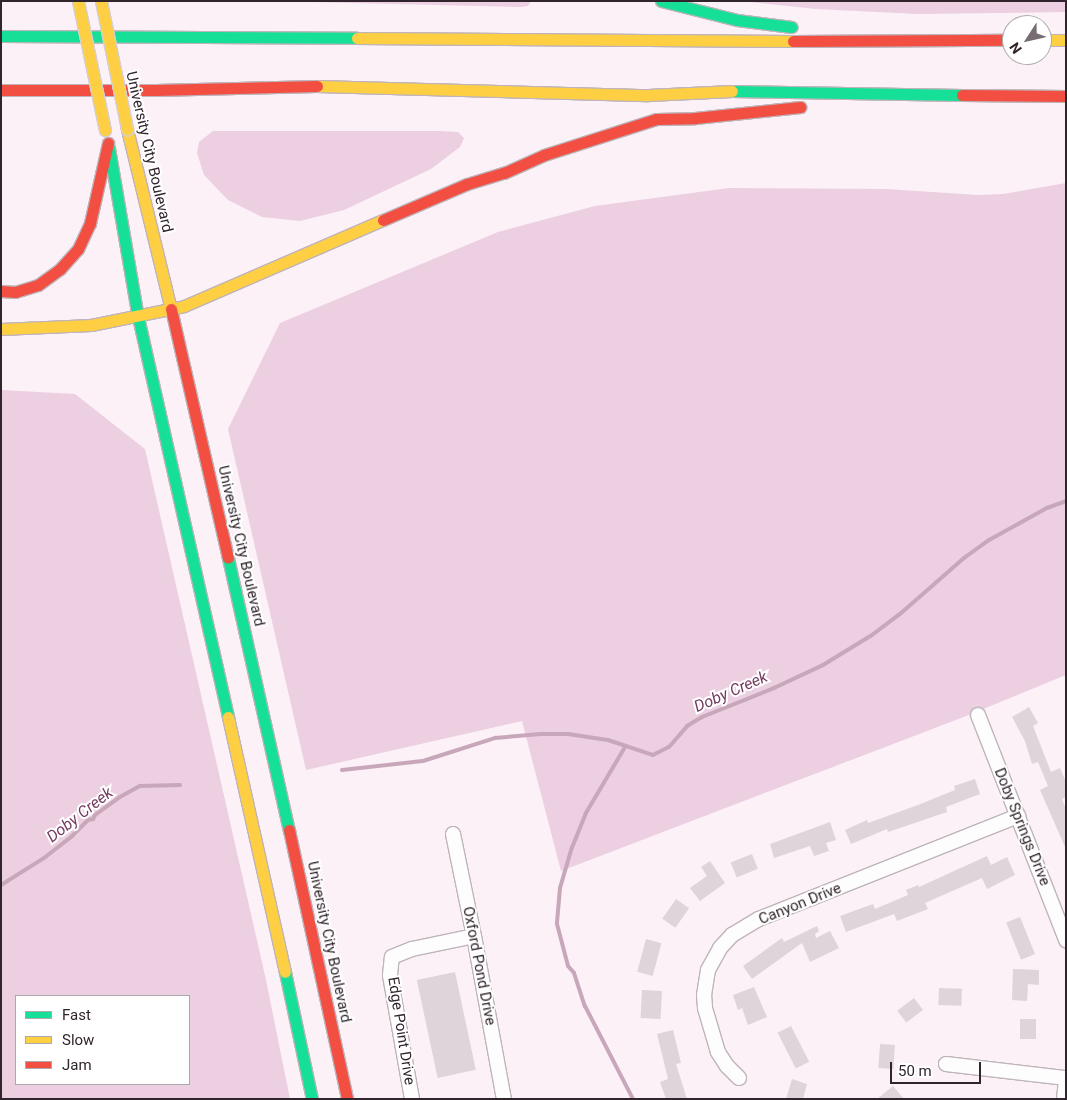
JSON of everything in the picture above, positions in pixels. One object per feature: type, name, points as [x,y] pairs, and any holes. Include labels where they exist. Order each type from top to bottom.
[{"type":"main road","points":[[78,1],[108,144],[138,317],[255,835],[312,1099]]},
{"type":"main road","name":"University City Boulevard","points":[[101,1],[127,129],[171,309],[298,866],[347,1099]]},
{"type":"main road","points":[[661,1],[736,20],[897,40]]},
{"type":"main road","points":[[1,36],[1002,40]]},
{"type":"main road","points":[[1052,40],[1066,40]]},
{"type":"main road","points":[[1,90],[156,90],[295,85],[648,95],[715,91],[1066,96]]},
{"type":"main road","points":[[832,104],[908,94]]},
{"type":"main road","points":[[1,329],[47,329],[138,317],[171,309],[204,298],[467,184],[656,119],[695,118],[813,106]]},
{"type":"main road","points":[[1,292],[15,292],[38,285],[60,269],[78,249],[90,223],[108,144]]},
{"type":"street","name":"Doby Springs Drive","points":[[978,715],[1066,940]]},
{"type":"street","name":"Canyon Drive","points":[[739,1078],[727,1066],[715,1044],[705,1008],[704,995],[708,970],[720,948],[732,935],[759,920],[1018,816]]},
{"type":"street","name":"Oxford Pond Drive","points":[[453,834],[504,1099]]},
{"type":"street","name":"Edge Point Drive","points":[[412,1099],[390,975],[392,957],[412,949],[474,936]]},
{"type":"street","points":[[946,1064],[1066,1079],[1064,1099]]},
{"type":"shaded area","points":[[269,1],[531,1],[528,6],[521,7]]},
{"type":"shaded area","points":[[740,1],[1066,1],[1066,12],[918,14],[816,9]]},
{"type":"shaded area","points":[[213,131],[440,131],[458,132],[464,138],[460,147],[431,169],[344,210],[300,221],[262,217],[228,200],[204,175],[197,153],[199,142]]},
{"type":"shaded area","points":[[1066,183],[1066,675],[961,718],[561,871],[522,721],[306,770],[228,429],[280,323],[498,232],[595,206],[729,188],[886,189],[978,195],[1003,194]]},
{"type":"shaded area","points":[[1,390],[75,394],[145,449],[266,980],[290,1099],[1,1099]]},
{"type":"building","points":[[1029,707],[1038,723],[1033,726],[1051,772],[1060,768],[1066,782],[1066,797],[1062,799],[1066,809],[1066,849],[1040,790],[1048,786],[1038,762],[1032,764],[1025,741],[1012,717]]},
{"type":"building","points":[[975,779],[980,794],[946,807],[947,812],[888,832],[887,829],[851,844],[845,830],[867,820],[868,823],[918,805],[955,790],[954,786]]},
{"type":"building","points":[[830,822],[836,840],[826,843],[829,851],[814,856],[810,846],[774,858],[770,844]]},
{"type":"building","points":[[752,854],[758,869],[737,877],[731,863]]},
{"type":"building","points":[[987,856],[991,865],[1007,857],[1015,875],[987,889],[982,878],[925,903],[928,909],[897,921],[894,914],[846,932],[840,916],[873,904],[875,909],[908,895],[906,890],[918,885],[919,887]]},
{"type":"building","points":[[710,861],[725,883],[700,901],[690,888],[707,876],[701,867]]},
{"type":"building","points":[[676,899],[689,908],[675,928],[662,919]]},
{"type":"building","points":[[1020,917],[1035,954],[1021,960],[1006,923]]},
{"type":"building","points":[[817,926],[819,931],[815,934],[816,938],[830,931],[839,948],[810,962],[802,943],[752,979],[743,966],[782,938],[784,942]]},
{"type":"building","points":[[646,939],[661,943],[653,976],[637,972]]},
{"type":"building","points":[[1013,969],[1039,970],[1039,985],[1028,984],[1027,1001],[1012,1000]]},
{"type":"building","points":[[455,972],[476,1070],[438,1078],[417,980]]},
{"type":"building","points":[[754,987],[767,1017],[748,1025],[742,1008],[738,1010],[733,995]]},
{"type":"building","points":[[939,988],[962,989],[961,1006],[938,1005]]},
{"type":"building","points":[[642,990],[662,991],[661,1019],[641,1018]]},
{"type":"building","points":[[914,998],[923,1010],[906,1023],[897,1011]]},
{"type":"building","points":[[1020,1019],[1036,1019],[1036,1039],[1020,1039]]},
{"type":"building","points":[[791,1026],[809,1062],[796,1068],[778,1033]]},
{"type":"building","points":[[673,1030],[681,1063],[676,1064],[687,1099],[666,1099],[660,1082],[668,1079],[657,1034]]},
{"type":"building","points":[[880,1044],[895,1045],[893,1069],[878,1068]]},
{"type":"building","points":[[792,1079],[807,1084],[803,1099],[786,1099]]},
{"type":"building","points":[[893,1086],[904,1099],[877,1099]]},
{"type":"waterway","name":"Doby Creek","points":[[342,770],[423,761],[495,738],[541,734],[568,734],[608,740],[653,755],[669,747],[687,726],[702,717],[774,688],[823,665],[872,635],[900,614],[964,558],[989,540],[1047,508],[1066,501]]},
{"type":"waterway","points":[[625,747],[586,813],[572,847],[560,888],[557,924],[568,966],[574,973],[585,1006],[633,1099]]},
{"type":"waterway","name":"Doby Creek","points":[[1,885],[44,858],[72,836],[88,820],[93,819],[95,815],[120,797],[140,786],[180,785]]},
{"type":"traffic: fast","points":[[661,1],[737,20],[792,27]]},
{"type":"traffic: fast","points":[[1,36],[357,38]]},
{"type":"traffic: fast","points":[[732,91],[962,95]]},
{"type":"traffic: fast","points":[[109,148],[138,317]]},
{"type":"traffic: fast","points":[[138,317],[228,717]]},
{"type":"traffic: fast","points":[[228,558],[289,830]]},
{"type":"traffic: fast","points":[[285,972],[312,1099]]},
{"type":"traffic: slow","points":[[78,1],[105,130]]},
{"type":"traffic: slow","points":[[101,1],[127,129]]},
{"type":"traffic: slow","points":[[357,38],[793,41]]},
{"type":"traffic: slow","points":[[1052,40],[1066,40]]},
{"type":"traffic: slow","points":[[317,86],[648,95],[732,91]]},
{"type":"traffic: slow","points":[[127,129],[171,309]]},
{"type":"traffic: slow","points":[[1,329],[91,325],[184,306],[383,220]]},
{"type":"traffic: slow","points":[[228,717],[285,972]]},
{"type":"traffic: jam","points":[[793,41],[1002,40]]},
{"type":"traffic: jam","points":[[1,90],[156,90],[317,86]]},
{"type":"traffic: jam","points":[[962,95],[1066,96]]},
{"type":"traffic: jam","points":[[383,220],[467,184],[504,173],[544,155],[656,119],[695,118],[800,107]]},
{"type":"traffic: jam","points":[[1,291],[15,292],[38,285],[60,269],[78,249],[90,223],[108,143]]},
{"type":"traffic: jam","points":[[171,309],[228,558]]},
{"type":"traffic: jam","points":[[289,830],[347,1099]]}]
